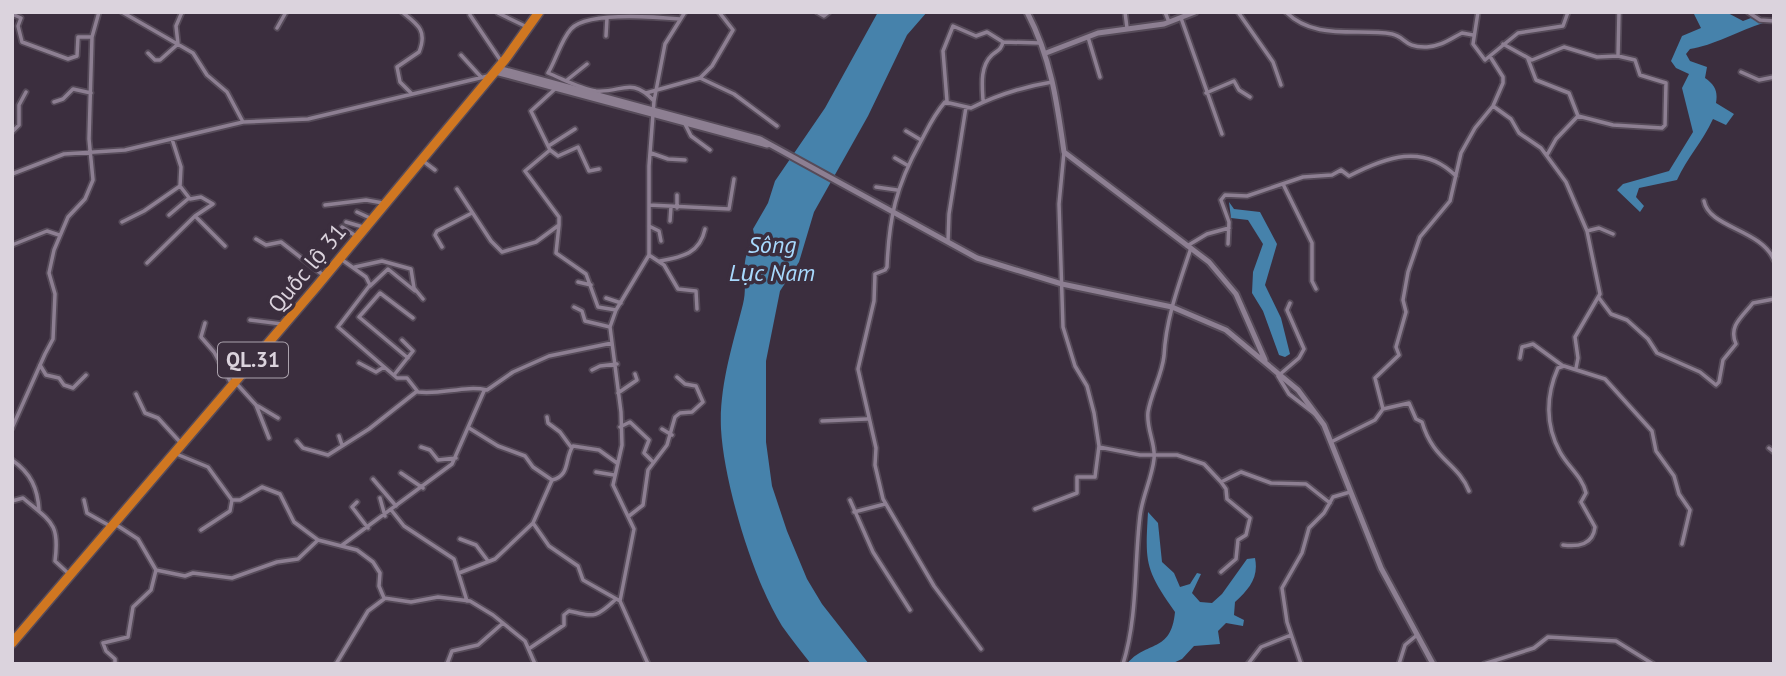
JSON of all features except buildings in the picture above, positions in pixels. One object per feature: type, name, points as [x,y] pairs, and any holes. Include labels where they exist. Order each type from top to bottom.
[{"type":"highway","name":"QL.31","points":[[500,69],[539,12]]},
{"type":"highway","name":"Quốc lộ 31","points":[[12,643],[358,237],[482,81],[500,69]]},
{"type":"street","points":[[12,428],[53,339],[55,294],[49,270],[59,236],[70,214],[85,199],[93,184],[90,153],[92,37],[99,12]]},
{"type":"street","points":[[122,12],[193,53],[207,75],[227,93],[243,122]]},
{"type":"street","points":[[178,44],[176,26],[182,12]]},
{"type":"street","points":[[277,28],[286,12]]},
{"type":"street","points":[[402,12],[419,23],[422,30],[418,52],[397,67],[400,82],[411,93]]},
{"type":"street","points":[[606,36],[609,12]]},
{"type":"street","points":[[530,648],[558,631],[564,625],[564,615],[569,611],[583,616],[596,616],[618,600],[634,532],[629,516],[615,491],[614,475],[622,445],[617,363],[610,327],[616,310],[649,256],[654,101],[662,54],[685,12]]},
{"type":"street","points":[[646,93],[700,78],[712,66],[732,32],[729,22],[719,12]]},
{"type":"street","points":[[817,12],[824,16],[829,12]]},
{"type":"street","points":[[1027,12],[1046,53],[1054,81],[1064,152],[1059,204],[1064,332],[1075,366],[1087,386],[1099,446],[1095,477],[1077,477],[1077,493],[1035,509]]},
{"type":"street","points":[[1125,12],[1127,28]]},
{"type":"street","points":[[1165,12],[1168,22]]},
{"type":"street","points":[[1046,53],[1088,37],[1168,22],[1195,12]]},
{"type":"street","points":[[1238,12],[1273,62],[1281,85]]},
{"type":"street","points":[[1286,12],[1307,25],[1332,33],[1391,34],[1414,47],[1441,44],[1460,33],[1473,35]]},
{"type":"street","points":[[1478,12],[1478,26],[1473,35],[1473,44],[1482,58],[1490,58],[1518,33],[1563,26],[1568,12]]},
{"type":"street","points":[[1618,56],[1619,12]]},
{"type":"street","points":[[1748,12],[1760,20],[1774,22]]},
{"type":"street","points":[[498,13],[528,28]]},
{"type":"street","points":[[12,14],[21,18],[18,26],[23,43],[68,59],[78,55],[78,37],[92,37]]},
{"type":"street","points":[[470,15],[500,69],[655,114],[760,139],[977,258],[1062,284],[1172,307],[1226,330],[1298,390],[1320,417],[1333,441],[1384,575],[1433,664]]},
{"type":"street","points":[[654,101],[646,93],[627,86],[593,91],[548,73],[571,29],[587,21],[609,18],[680,19]]},
{"type":"street","points":[[1181,18],[1223,134]]},
{"type":"street","points":[[981,649],[934,586],[885,503],[875,465],[876,447],[867,419],[866,399],[858,369],[874,301],[875,274],[887,267],[891,212],[897,190],[929,120],[947,102],[943,51],[953,26],[976,36],[987,32],[1003,42],[1042,43]]},
{"type":"street","points":[[1088,37],[1100,77]]},
{"type":"street","points":[[983,100],[985,67],[1003,42]]},
{"type":"street","points":[[148,53],[155,60],[162,60],[178,44]]},
{"type":"street","points":[[1503,44],[1534,60],[1564,47],[1597,57],[1618,56],[1635,61],[1640,75],[1665,81],[1665,125],[1660,128],[1610,124],[1578,116]]},
{"type":"street","points":[[12,174],[62,155],[125,150],[243,122],[308,119],[411,93],[482,81],[461,55]]},
{"type":"street","points":[[1383,408],[1375,378],[1399,355],[1396,346],[1405,315],[1403,300],[1408,270],[1422,233],[1450,201],[1464,146],[1493,106],[1504,80],[1490,58]]},
{"type":"street","points":[[1527,58],[1536,80],[1569,93],[1578,116]]},
{"type":"street","points":[[587,64],[531,111],[555,157],[578,147],[589,171],[599,169]]},
{"type":"street","points":[[1741,72],[1759,80],[1774,77]]},
{"type":"street","points":[[700,78],[734,94],[777,126]]},
{"type":"street","points":[[947,102],[974,107],[983,100],[1017,88],[1054,81]]},
{"type":"street","points":[[1206,93],[1234,81],[1239,90],[1250,97]]},
{"type":"street","points":[[54,102],[63,99],[71,89],[91,93]]},
{"type":"street","points":[[12,132],[19,125],[19,105],[26,92]]},
{"type":"street","points":[[1493,106],[1509,117],[1517,131],[1548,155],[1566,182],[1587,231],[1599,298],[1611,314],[1627,320],[1648,339],[1657,353],[1700,372],[1716,385],[1723,360],[1736,344],[1732,332],[1736,322],[1753,303],[1774,299]]},
{"type":"street","points":[[948,243],[949,214],[966,107]]},
{"type":"street","points":[[655,114],[767,145]]},
{"type":"street","points":[[1548,155],[1556,139],[1578,116]]},
{"type":"street","points":[[685,124],[691,136],[710,150]]},
{"type":"street","points":[[575,129],[525,171],[559,217],[556,253],[583,271],[598,307],[616,310]]},
{"type":"street","points":[[906,131],[921,140]]},
{"type":"street","points":[[172,139],[181,167],[180,186],[188,198]]},
{"type":"street","points":[[1064,152],[1209,262],[1231,288],[1244,309],[1268,364]]},
{"type":"street","points":[[651,153],[668,159],[685,160]]},
{"type":"street","points":[[1228,244],[1229,228],[1221,200],[1224,195],[1247,196],[1303,177],[1332,175],[1341,170],[1350,176],[1367,166],[1400,157],[1420,155],[1440,161],[1456,176]]},
{"type":"street","points":[[895,158],[907,165]]},
{"type":"street","points":[[421,160],[435,170]]},
{"type":"street","points":[[649,205],[729,209],[734,179]]},
{"type":"street","points":[[1283,183],[1312,243],[1312,281],[1315,289]]},
{"type":"street","points":[[122,222],[140,214],[180,186]]},
{"type":"street","points":[[876,187],[897,190]]},
{"type":"street","points":[[457,189],[502,252],[536,242],[559,225]]},
{"type":"street","points":[[677,195],[677,208]]},
{"type":"street","points":[[147,263],[195,216],[213,204],[201,197],[188,198],[169,215]]},
{"type":"street","points":[[325,205],[366,200],[385,204]]},
{"type":"street","points":[[1704,201],[1707,210],[1720,221],[1758,239],[1774,260]]},
{"type":"street","points":[[670,221],[671,207]]},
{"type":"street","points":[[357,212],[372,219]]},
{"type":"street","points":[[442,247],[435,235],[437,231],[472,213]]},
{"type":"street","points":[[195,216],[225,246]]},
{"type":"street","points":[[346,222],[365,228]]},
{"type":"street","points":[[649,226],[659,230],[661,241]]},
{"type":"street","points":[[342,227],[358,237]]},
{"type":"street","points":[[1123,664],[1129,643],[1135,596],[1140,515],[1154,456],[1148,416],[1163,358],[1164,337],[1189,247],[1207,234],[1229,228]]},
{"type":"street","points":[[1587,231],[1599,228],[1613,233]]},
{"type":"street","points":[[660,261],[694,251],[701,243],[705,229]]},
{"type":"street","points":[[12,246],[47,231],[59,236]]},
{"type":"street","points":[[256,239],[266,245],[281,242],[325,276]]},
{"type":"street","points":[[649,256],[660,261],[678,289],[696,291],[697,309]]},
{"type":"street","points":[[340,258],[366,277],[369,288]]},
{"type":"street","points":[[352,267],[382,261],[411,268],[415,291]]},
{"type":"street","points":[[416,392],[407,378],[394,375],[384,368],[338,327],[369,288],[388,270],[423,299]]},
{"type":"street","points":[[578,282],[591,285]]},
{"type":"street","points":[[408,358],[359,317],[380,293],[413,318]]},
{"type":"street","points":[[606,298],[621,303]]},
{"type":"street","points":[[1576,368],[1578,358],[1575,337],[1599,298]]},
{"type":"street","points":[[1278,376],[1297,360],[1304,349],[1287,309],[1290,303]]},
{"type":"street","points":[[574,307],[582,311],[586,322],[610,327]]},
{"type":"street","points":[[250,320],[284,324]]},
{"type":"street","points":[[205,323],[201,337],[214,352],[232,383],[256,405],[278,418]]},
{"type":"street","points":[[394,375],[413,350],[402,340]]},
{"type":"street","points":[[341,546],[423,488],[456,458],[484,391],[513,372],[549,356],[612,343]]},
{"type":"street","points":[[1520,358],[1522,347],[1533,344],[1564,366],[1605,379],[1654,433],[1656,451],[1674,476],[1679,495],[1690,510],[1682,544]]},
{"type":"street","points":[[359,363],[376,372],[384,368]]},
{"type":"street","points":[[592,370],[617,363]]},
{"type":"street","points":[[40,365],[46,375],[59,378],[64,385],[74,388],[86,375]]},
{"type":"street","points":[[1563,545],[1584,544],[1595,531],[1581,502],[1586,495],[1584,486],[1559,451],[1553,434],[1548,392],[1558,368],[1564,366]]},
{"type":"street","points":[[618,393],[637,380],[635,374]]},
{"type":"street","points":[[629,516],[643,505],[646,475],[652,461],[667,445],[677,415],[692,412],[702,404],[704,398],[696,386],[685,384],[677,377]]},
{"type":"street","points":[[297,441],[303,448],[325,455],[369,429],[416,392],[446,393],[472,386],[484,391]]},
{"type":"street","points":[[136,394],[145,413],[158,418],[182,443]]},
{"type":"street","points":[[1333,441],[1375,419],[1383,408],[1410,404],[1416,419],[1422,422],[1430,445],[1465,480],[1469,491]]},
{"type":"street","points":[[256,405],[270,438]]},
{"type":"street","points":[[547,417],[548,423],[560,432],[571,447],[599,450],[617,463]]},
{"type":"street","points":[[822,421],[867,419]]},
{"type":"street","points":[[620,427],[630,422],[636,425],[649,440],[644,453],[652,461]]},
{"type":"street","points":[[469,429],[498,446],[525,456],[533,467],[552,480]]},
{"type":"street","points":[[662,429],[672,435]]},
{"type":"street","points":[[339,436],[342,445]]},
{"type":"street","points":[[1099,446],[1154,456],[1173,455],[1202,463],[1221,482],[1226,489],[1227,499],[1250,518],[1246,535],[1238,540],[1236,559],[1221,572]]},
{"type":"street","points":[[421,447],[430,450],[438,460],[456,458]]},
{"type":"street","points":[[459,573],[500,556],[533,523],[552,480],[563,475],[571,447]]},
{"type":"street","points":[[1769,448],[1774,452]]},
{"type":"street","points":[[174,453],[208,467],[232,500],[230,511],[201,530]]},
{"type":"street","points":[[12,460],[30,475],[38,494],[38,511]]},
{"type":"street","points":[[596,472],[614,475]]},
{"type":"street","points":[[1221,482],[1241,472],[1271,483],[1306,484],[1330,503]]},
{"type":"street","points":[[401,473],[423,488]]},
{"type":"street","points":[[373,479],[396,507]]},
{"type":"street","points":[[232,500],[240,500],[262,487],[280,494],[294,522],[318,540],[357,550],[373,562],[380,573],[379,586],[384,598]]},
{"type":"street","points":[[1301,664],[1282,596],[1283,583],[1302,554],[1309,528],[1335,496],[1352,492]]},
{"type":"street","points":[[12,501],[23,498],[57,533],[56,563],[71,575]]},
{"type":"street","points":[[380,498],[385,516]]},
{"type":"street","points":[[84,500],[87,513],[138,539],[156,570],[149,594],[133,607],[128,637],[103,643],[106,651],[115,659],[115,664]]},
{"type":"street","points":[[850,500],[874,553],[910,610]]},
{"type":"street","points":[[357,502],[352,507],[368,528]]},
{"type":"street","points":[[854,512],[885,503]]},
{"type":"street","points":[[392,511],[404,526],[452,556],[467,601]]},
{"type":"street","points":[[533,523],[549,546],[578,566],[583,580],[618,600],[648,664]]},
{"type":"street","points":[[460,539],[476,545],[488,561]]},
{"type":"street","points":[[156,570],[185,576],[193,573],[232,578],[277,562],[298,559],[318,540]]},
{"type":"street","points":[[336,664],[368,611],[384,598],[411,602],[438,597],[467,601],[503,623],[530,648],[536,664]]},
{"type":"street","points":[[447,664],[452,651],[478,645],[503,623]]},
{"type":"street","points":[[1248,664],[1261,647],[1291,635]]},
{"type":"street","points":[[1399,664],[1408,641],[1417,635]]},
{"type":"street","points":[[1484,664],[1534,648],[1548,637],[1616,641],[1653,664]]},
{"type":"water","name":"Sông Lục Nam","points":[[878,12],[927,12],[907,35],[868,116],[814,212],[799,262],[780,291],[766,361],[766,442],[772,486],[787,531],[807,579],[822,604],[869,664],[811,664],[771,607],[751,558],[734,503],[723,451],[722,397],[727,365],[743,304],[746,255],[755,239],[753,229],[768,203],[775,181],[825,108]]},
{"type":"water","points":[[1667,12],[1726,12],[1743,21],[1751,18],[1763,23],[1708,45],[1690,49],[1686,54],[1690,61],[1707,67],[1705,78],[1715,89],[1716,103],[1734,114],[1726,125],[1713,119],[1677,180],[1639,188],[1636,197],[1644,206],[1640,212],[1617,190],[1623,184],[1669,171],[1693,132],[1682,88],[1689,74],[1676,68],[1671,61],[1682,36],[1701,28],[1694,14]]},
{"type":"water","points":[[1229,202],[1234,209],[1260,212],[1277,244],[1265,285],[1281,318],[1290,354],[1285,357],[1279,355],[1263,311],[1252,293],[1253,272],[1263,244],[1248,220],[1231,218]]},
{"type":"water","points":[[1148,512],[1158,523],[1162,562],[1174,573],[1180,587],[1190,584],[1197,573],[1201,574],[1192,593],[1200,602],[1212,603],[1222,594],[1247,559],[1255,558],[1256,571],[1252,583],[1235,602],[1234,615],[1244,620],[1243,626],[1226,623],[1218,631],[1220,644],[1194,646],[1182,659],[1171,664],[1127,664],[1134,657],[1163,641],[1173,625],[1175,612],[1158,586],[1149,565]]}]
